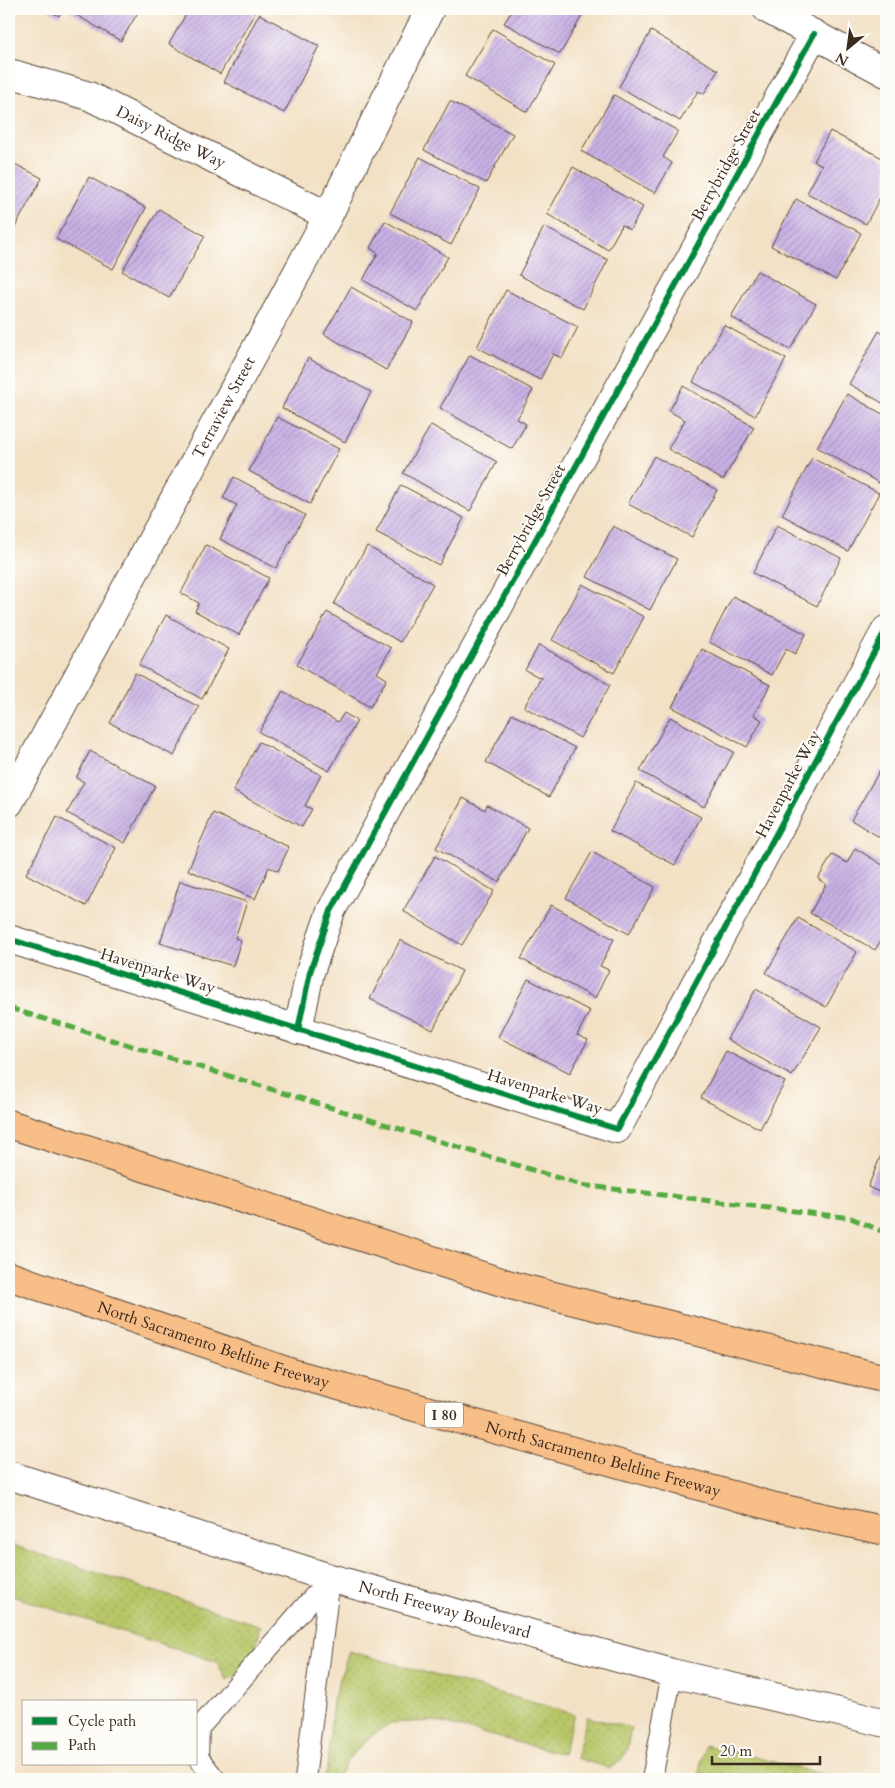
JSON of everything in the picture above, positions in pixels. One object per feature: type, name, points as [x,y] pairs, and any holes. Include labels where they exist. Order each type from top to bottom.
[{"type":"highway","points":[[9,1124],[514,1286],[886,1379]]},
{"type":"highway","name":"North Sacramento Beltline Freeway","points":[[9,1276],[292,1373],[775,1507],[886,1531]]},
{"type":"street","name":"Terraview Street","points":[[9,802],[328,216],[430,9]]},
{"type":"street","points":[[767,9],[886,73]]},
{"type":"street","name":"Berrybridge Street","points":[[298,1030],[310,972],[331,911],[814,34]]},
{"type":"street","name":"Daisy Ridge Way","points":[[9,73],[89,96],[328,216]]},
{"type":"street","name":"Havenparke Way","points":[[9,939],[617,1129],[886,630]]},
{"type":"street","name":"North Freeway Boulevard","points":[[9,1475],[330,1578],[672,1673],[886,1723]]},
{"type":"lane","points":[[215,1779],[198,1757],[199,1728],[330,1578]]},
{"type":"lane","points":[[305,1779],[330,1578]]},
{"type":"lane","points":[[652,1779],[672,1673]]},
{"type":"green space","points":[[9,1544],[261,1626],[255,1650],[236,1676],[226,1680],[217,1662],[9,1595]]},
{"type":"green space","points":[[349,1651],[574,1714],[563,1754],[434,1721],[390,1723],[366,1740],[347,1761],[337,1779],[323,1779],[327,1767],[333,1700]]},
{"type":"green space","points":[[587,1717],[631,1728],[626,1752],[615,1765],[609,1768],[576,1758]]},
{"type":"green space","points":[[705,1745],[839,1778],[844,1779],[697,1779]]},
{"type":"building","points":[[47,9],[63,9],[59,16]]},
{"type":"building","points":[[73,9],[140,9],[121,41],[71,12]]},
{"type":"building","points":[[189,9],[257,9],[220,74],[169,44]]},
{"type":"building","points":[[513,9],[586,9],[560,54],[504,23]]},
{"type":"building","points":[[259,14],[319,46],[284,113],[224,82]]},
{"type":"building","points":[[493,29],[555,65],[527,112],[465,76]]},
{"type":"building","points":[[651,31],[718,70],[704,94],[698,91],[680,121],[619,87]]},
{"type":"building","points":[[614,95],[678,131],[663,157],[672,163],[655,193],[581,151]]},
{"type":"building","points":[[450,101],[513,134],[486,183],[424,150]]},
{"type":"building","points":[[830,131],[886,160],[886,186],[866,224],[807,193],[822,165],[814,161]]},
{"type":"building","points":[[420,157],[480,189],[451,245],[390,213]]},
{"type":"building","points":[[9,161],[42,178],[9,238]]},
{"type":"building","points":[[573,167],[643,207],[630,230],[622,225],[608,250],[547,214]]},
{"type":"building","points":[[89,177],[146,208],[113,269],[56,239]]},
{"type":"building","points":[[796,199],[861,233],[836,280],[771,246]]},
{"type":"building","points":[[159,209],[205,236],[169,298],[122,271]]},
{"type":"building","points":[[385,221],[448,257],[417,311],[363,280],[378,253],[370,248]]},
{"type":"building","points":[[544,227],[608,260],[583,309],[519,275]]},
{"type":"building","points":[[757,271],[816,304],[790,350],[731,317]]},
{"type":"building","points":[[351,287],[413,322],[386,370],[324,334]]},
{"type":"building","points":[[506,290],[578,327],[562,358],[553,354],[540,380],[477,347]]},
{"type":"building","points":[[724,325],[786,359],[755,416],[693,382]]},
{"type":"building","points":[[879,331],[886,336],[886,405],[849,384]]},
{"type":"building","points":[[470,355],[533,390],[517,419],[526,424],[512,449],[440,408]]},
{"type":"building","points":[[308,358],[371,392],[345,442],[282,408]]},
{"type":"building","points":[[683,386],[754,427],[723,480],[668,449],[685,420],[669,411]]},
{"type":"building","points":[[847,394],[886,416],[886,487],[817,447]]},
{"type":"building","points":[[277,417],[339,449],[310,504],[249,471]]},
{"type":"building","points":[[431,425],[497,462],[470,511],[403,473]]},
{"type":"building","points":[[654,456],[717,490],[692,537],[628,504]]},
{"type":"building","points":[[812,458],[879,493],[848,551],[782,515]]},
{"type":"building","points":[[234,477],[305,515],[276,568],[220,539],[237,505],[223,498]]},
{"type":"building","points":[[401,485],[464,518],[439,565],[376,532]]},
{"type":"building","points":[[777,525],[841,558],[817,606],[753,573]]},
{"type":"building","points":[[613,526],[677,559],[650,610],[587,577]]},
{"type":"building","points":[[206,545],[269,578],[239,635],[195,611],[199,603],[181,593]]},
{"type":"building","points":[[367,546],[433,584],[400,642],[334,604]]},
{"type":"building","points":[[582,584],[644,617],[614,673],[552,640]]},
{"type":"building","points":[[733,596],[806,634],[795,654],[786,649],[772,675],[709,642]]},
{"type":"building","points":[[327,612],[391,648],[377,673],[387,679],[370,707],[297,665]]},
{"type":"building","points":[[166,615],[229,649],[202,699],[139,665]]},
{"type":"building","points":[[539,645],[610,685],[580,738],[524,707],[541,678],[525,670]]},
{"type":"building","points":[[702,649],[770,685],[754,715],[762,720],[747,747],[672,707]]},
{"type":"building","points":[[135,673],[199,707],[174,756],[110,723]]},
{"type":"building","points":[[283,691],[338,722],[344,713],[357,721],[329,771],[259,732]]},
{"type":"building","points":[[512,714],[575,748],[549,797],[486,762]]},
{"type":"building","points":[[670,717],[734,752],[704,807],[640,771]]},
{"type":"building","points":[[259,742],[321,775],[305,806],[312,809],[302,827],[233,791]]},
{"type":"building","points":[[90,751],[155,786],[125,843],[67,813],[84,782],[76,778]]},
{"type":"building","points":[[880,770],[886,773],[886,841],[851,820]]},
{"type":"building","points":[[636,783],[701,817],[675,865],[610,831]]},
{"type":"building","points":[[463,798],[485,810],[487,805],[528,828],[499,882],[436,848]]},
{"type":"building","points":[[213,813],[289,847],[278,871],[269,867],[255,899],[188,870]]},
{"type":"building","points":[[57,817],[116,848],[86,906],[26,874]]},
{"type":"building","points":[[855,848],[886,867],[886,931],[875,950],[810,913],[826,884],[818,879],[832,855],[847,863]]},
{"type":"building","points":[[592,852],[655,887],[629,934],[566,898]]},
{"type":"building","points":[[435,856],[494,891],[462,945],[403,911]]},
{"type":"building","points":[[180,881],[247,902],[235,938],[241,940],[233,966],[160,943]]},
{"type":"building","points":[[551,905],[614,939],[600,966],[609,970],[595,998],[521,959]]},
{"type":"building","points":[[798,918],[857,952],[826,1007],[766,973]]},
{"type":"building","points":[[400,940],[462,971],[433,1030],[370,999]]},
{"type":"building","points":[[528,979],[590,1011],[577,1035],[588,1040],[570,1073],[498,1037]]},
{"type":"building","points":[[756,989],[821,1027],[792,1076],[727,1039]]},
{"type":"building","points":[[726,1051],[785,1082],[760,1129],[701,1098]]},
{"type":"building","points":[[886,1143],[886,1195],[868,1187]]},
{"type":"marked path","points":[[9,1008],[581,1185],[851,1218],[886,1233]]},
{"type":"cycle path","points":[[298,1030],[310,972],[331,911],[814,34]]},
{"type":"cycle path","points":[[9,939],[617,1129],[886,630]]}]
